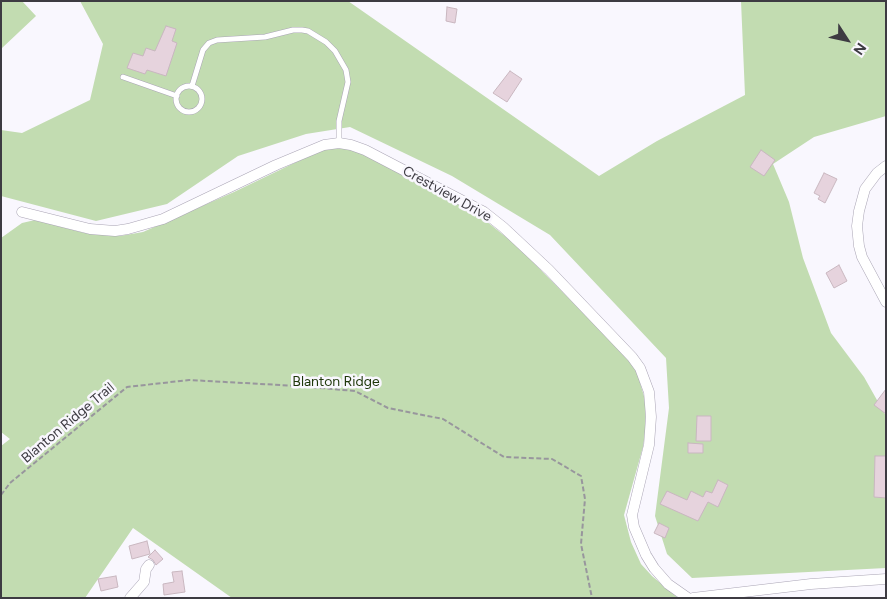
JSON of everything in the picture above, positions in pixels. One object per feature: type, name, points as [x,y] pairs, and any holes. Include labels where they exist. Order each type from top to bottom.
[{"type":"street","name":"Crestview Drive","points":[[22,212],[90,229],[128,230],[164,219],[324,145],[339,143],[365,150],[484,212],[517,239],[632,356],[640,368],[649,392],[651,417],[649,445],[632,515],[634,527],[654,568],[668,584],[688,598]]},
{"type":"street","points":[[886,166],[871,180],[865,189],[857,226],[862,257],[886,302]]},
{"type":"street","points":[[130,598],[144,582],[146,569],[149,565]]},
{"type":"street","points":[[693,598],[812,584],[886,579]]},
{"type":"lane","points":[[192,86],[203,50],[209,43],[223,39],[266,37],[293,30],[308,31],[334,51],[346,70],[348,82],[339,122],[339,143]]},
{"type":"lane","points":[[124,77],[177,96]]},
{"type":"lane","points":[[192,86],[199,90],[202,98],[200,106],[189,112],[178,105],[177,96],[184,87],[192,86]]},
{"type":"path","name":"Blanton Ridge Trail","points":[[1,495],[10,483],[127,387],[189,380],[355,391],[388,408],[442,418],[504,457],[552,459],[581,476],[584,499],[581,544],[592,598]]},
{"type":"green space","points":[[1,1],[22,1],[36,16],[1,49]]},
{"type":"green space","points":[[80,1],[348,1],[599,176],[657,141],[745,95],[741,1],[886,1],[886,116],[814,137],[773,164],[789,202],[803,258],[831,333],[864,377],[886,416],[886,568],[692,578],[667,554],[655,516],[669,408],[666,358],[550,235],[452,176],[350,127],[306,134],[238,156],[167,204],[96,221],[1,196],[1,130],[22,133],[90,100],[103,44]]},
{"type":"green space","name":"Blanton Ridge","points":[[341,147],[370,157],[476,213],[516,245],[626,356],[636,369],[646,403],[645,433],[643,447],[624,515],[631,542],[641,564],[678,598],[232,598],[133,528],[85,598],[1,598],[1,446],[10,439],[1,432],[1,238],[22,223],[35,220],[85,233],[120,236],[143,232],[234,192],[311,155],[329,148]]},
{"type":"building","points":[[447,7],[457,9],[455,23],[446,21]]},
{"type":"building","points":[[166,26],[176,29],[172,41],[177,43],[166,76],[147,70],[145,74],[127,68],[133,53],[143,56],[146,48],[155,51]]},
{"type":"building","points":[[510,71],[522,79],[507,102],[493,93]]},
{"type":"building","points":[[761,150],[775,160],[764,176],[750,167]]},
{"type":"building","points":[[824,173],[837,179],[825,203],[818,199],[820,196],[814,193]]},
{"type":"building","points":[[839,265],[847,281],[834,288],[826,273]]},
{"type":"building","points":[[886,389],[886,414],[874,405]]},
{"type":"building","points":[[697,416],[711,416],[711,441],[696,441]]},
{"type":"building","points":[[688,443],[703,444],[703,453],[688,453]]},
{"type":"building","points":[[875,456],[886,456],[886,498],[874,497]]},
{"type":"building","points":[[718,480],[728,485],[718,507],[708,502],[698,521],[660,504],[667,491],[687,500],[691,491],[703,497],[706,491],[712,493]]},
{"type":"building","points":[[659,523],[669,528],[665,538],[654,533]]},
{"type":"building","points":[[147,541],[150,554],[132,559],[129,546]]},
{"type":"building","points":[[155,550],[163,559],[156,565],[148,557]]},
{"type":"building","points":[[182,571],[185,592],[164,595],[163,584],[174,582],[172,572]]},
{"type":"building","points":[[116,576],[118,587],[101,591],[98,579]]}]
